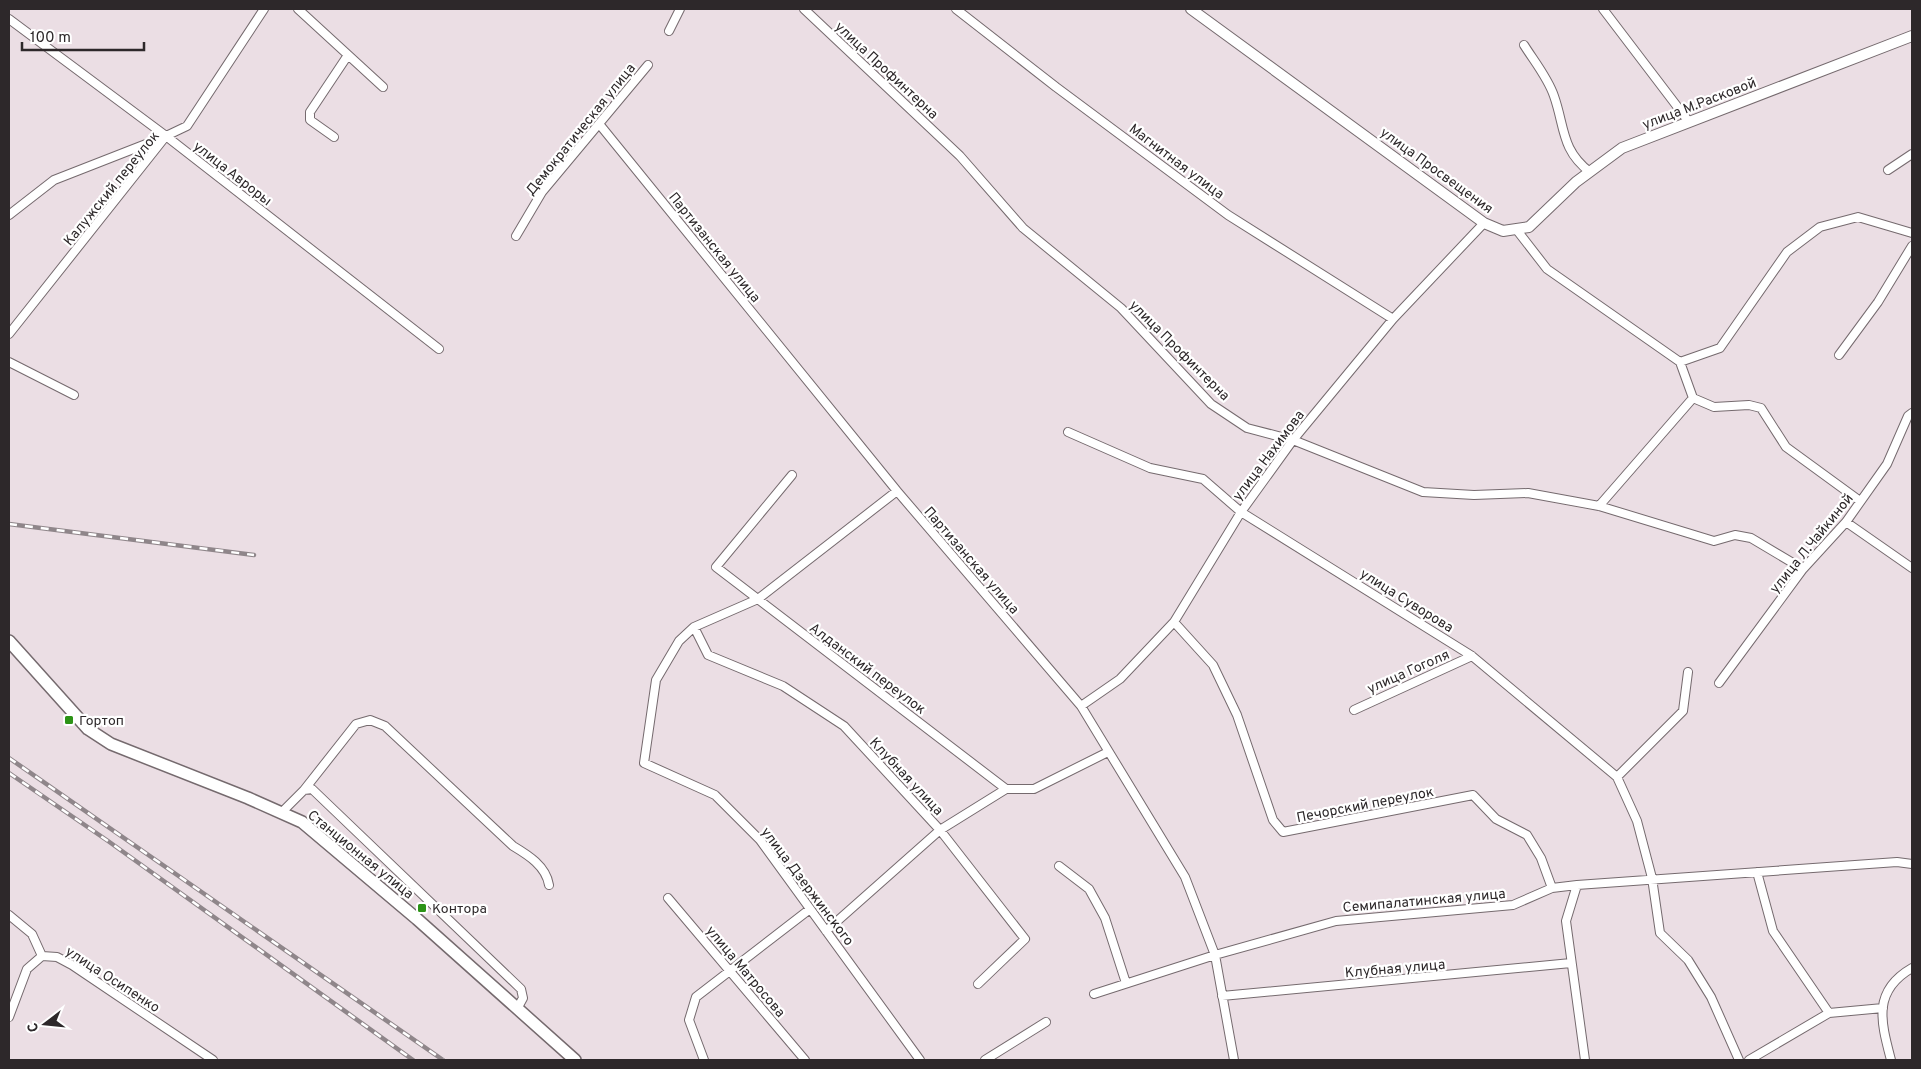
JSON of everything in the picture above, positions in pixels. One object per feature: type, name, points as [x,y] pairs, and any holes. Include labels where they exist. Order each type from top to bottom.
[{"type":"main road","name":"Станционная улица","points":[[9,641],[88,729],[111,744],[302,822],[417,919],[517,1010],[576,1060]]},
{"type":"street","name":"Калужский переулок","points":[[9,334],[166,136],[187,126],[264,9]]},
{"type":"street","points":[[298,9],[383,87]]},
{"type":"street","points":[[669,31],[680,9]]},
{"type":"street","name":"улица Профинтерна","points":[[804,9],[960,156],[1023,228],[1121,308],[1211,404],[1247,428],[1293,440],[1423,492],[1474,495],[1528,493],[1599,506],[1714,541],[1735,535],[1751,538],[1803,569]]},
{"type":"street","name":"Магнитная улица","points":[[956,9],[1056,87],[1228,215],[1393,319]]},
{"type":"street","name":"улица Просвещения","points":[[1191,9],[1484,223],[1503,232],[1516,229]]},
{"type":"street","points":[[1603,9],[1689,122]]},
{"type":"street","name":"улица Авроры","points":[[9,19],[166,136],[438,349]]},
{"type":"street","name":"улица М.Расковой","points":[[1516,229],[1529,228],[1576,182],[1622,148],[1912,36]]},
{"type":"street","points":[[1524,45],[1553,94],[1564,135],[1575,161],[1590,172]]},
{"type":"street","points":[[334,137],[310,120],[310,112],[348,55]]},
{"type":"street","name":"Демократическая улица","points":[[516,236],[542,192],[600,125],[648,65]]},
{"type":"street","name":"Партизанская улица","points":[[600,125],[897,491],[1081,706],[1185,877],[1215,955],[1234,1060]]},
{"type":"street","points":[[9,216],[54,180],[166,136]]},
{"type":"street","points":[[1888,170],[1912,154]]},
{"type":"street","points":[[1680,362],[1720,348],[1787,252],[1820,227],[1858,218],[1912,233]]},
{"type":"street","name":"улица Нахимова","points":[[1081,706],[1120,680],[1174,622],[1241,512],[1293,440],[1393,319],[1484,223]]},
{"type":"street","points":[[1516,229],[1547,269],[1680,362],[1693,398],[1714,407],[1749,405],[1761,408],[1786,447],[1860,502]]},
{"type":"street","points":[[1839,355],[1878,302],[1912,246]]},
{"type":"street","points":[[9,362],[74,395]]},
{"type":"street","points":[[1599,506],[1693,398]]},
{"type":"street","name":"улица Л.Чайкиной","points":[[1719,683],[1803,569],[1846,522],[1887,464],[1908,416],[1912,413]]},
{"type":"street","name":"улица Суворова","points":[[1068,432],[1150,468],[1203,479],[1241,512],[1472,656],[1617,777],[1637,821],[1652,878],[1660,933],[1688,960],[1711,997],[1739,1060]]},
{"type":"street","name":"Алданский переулок","points":[[792,475],[716,567],[1006,789]]},
{"type":"street","points":[[694,627],[758,600],[897,491]]},
{"type":"street","points":[[1846,522],[1912,568]]},
{"type":"street","name":"Печорский переулок","points":[[1174,622],[1213,665],[1237,715],[1273,820],[1284,832],[1474,795],[1496,819],[1527,835],[1541,858],[1552,888]]},
{"type":"street","name":"улица Дзержинского","points":[[694,627],[679,640],[656,680],[644,763],[715,795],[760,840],[920,1060]]},
{"type":"street","name":"Клубная улица","points":[[694,627],[708,655],[783,686],[844,726],[940,830],[1025,939],[978,984]]},
{"type":"street","name":"улица Гоголя","points":[[1354,710],[1472,656]]},
{"type":"street","points":[[1617,777],[1683,711],[1688,672]]},
{"type":"street","points":[[282,813],[304,790],[356,724],[370,720],[385,726],[513,846],[534,860],[548,878],[548,885]]},
{"type":"street","points":[[826,931],[940,830],[1006,789],[1034,789],[1108,752]]},
{"type":"street","points":[[304,790],[312,789],[521,989],[523,998],[517,1010]]},
{"type":"street","name":"Семипалатинская улица","points":[[1094,994],[1215,955],[1336,921],[1513,905],[1552,888],[1577,885],[1652,878],[1897,862],[1912,864]]},
{"type":"street","points":[[1059,866],[1089,889],[1105,918],[1126,983]]},
{"type":"street","points":[[1757,872],[1773,931],[1829,1013]]},
{"type":"street","points":[[1577,885],[1566,921],[1585,1060]]},
{"type":"street","name":"улица Матросова","points":[[668,898],[805,1060]]},
{"type":"street","points":[[704,1060],[689,1020],[696,997],[810,909]]},
{"type":"street","points":[[9,915],[32,934],[42,956],[27,969],[9,1017]]},
{"type":"street","name":"улица Осипенко","points":[[42,956],[57,957],[72,965],[214,1060]]},
{"type":"street","name":"Клубная улица","points":[[1222,996],[1571,963]]},
{"type":"street","points":[[1891,1060],[1881,1017],[1886,992],[1902,974],[1912,968]]},
{"type":"street","points":[[1749,1060],[1829,1013],[1883,1008]]},
{"type":"street","points":[[985,1060],[1046,1022]]},
{"type":"railway","points":[[9,524],[254,555]]},
{"type":"railway","points":[[9,758],[443,1060]]},
{"type":"railway","points":[[9,773],[108,841],[413,1060]]},
{"type":"place","name":"Гортоп","points":[[69,720]]},
{"type":"place","name":"Контора","points":[[422,908]]}]
